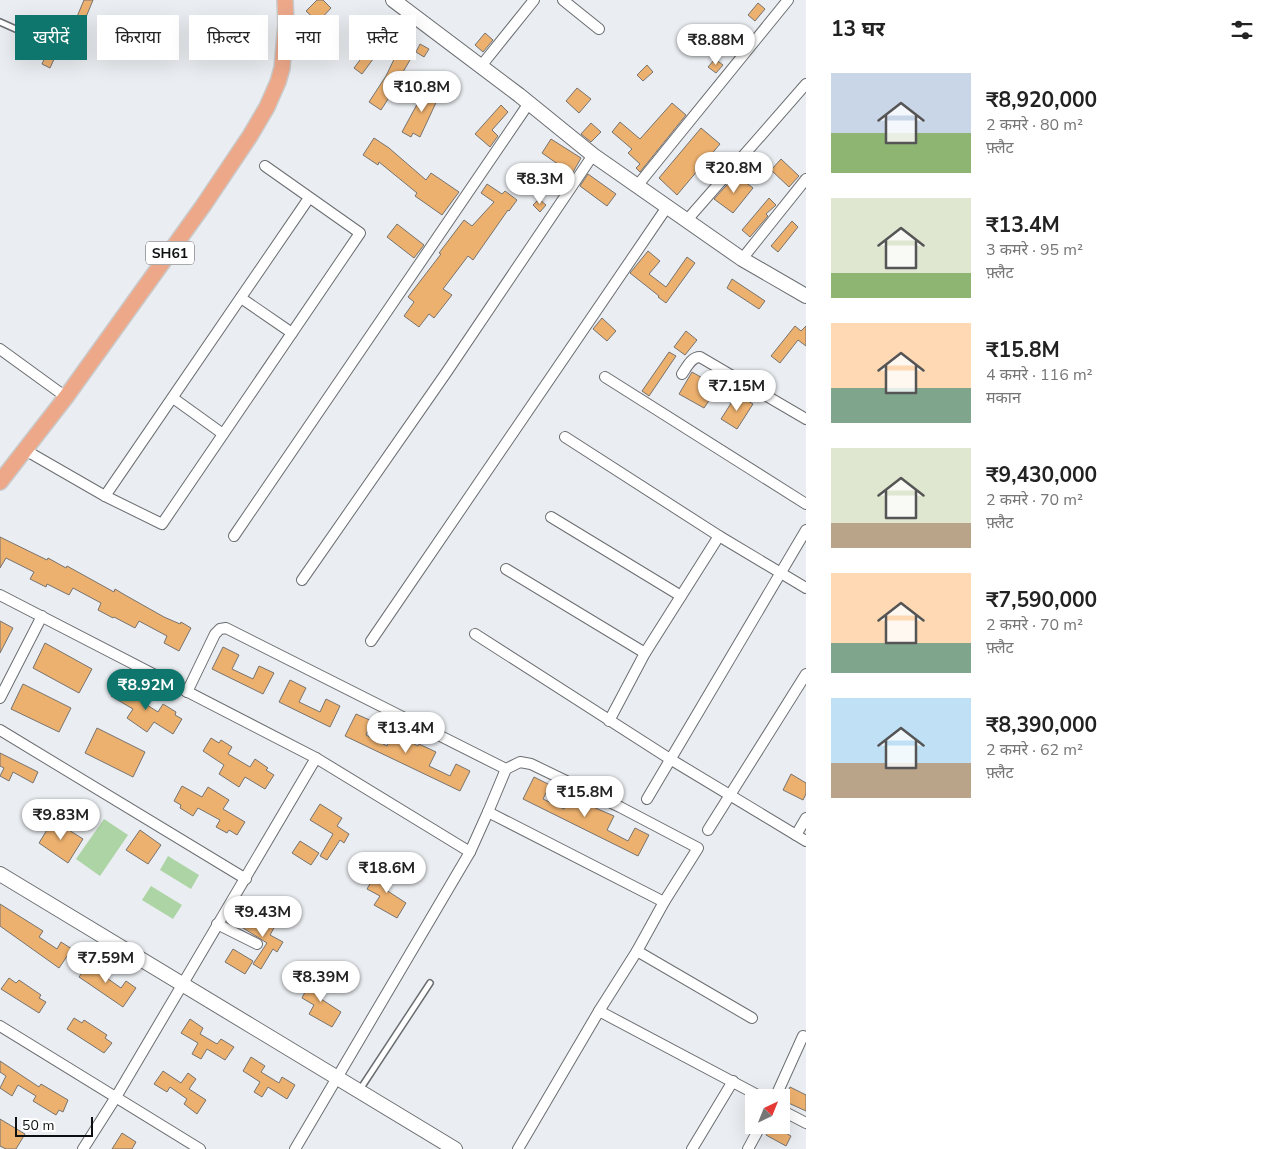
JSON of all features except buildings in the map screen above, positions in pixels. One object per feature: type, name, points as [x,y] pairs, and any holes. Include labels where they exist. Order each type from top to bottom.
[{"type":"main road","name":"SH61","points":[[0,482],[66,398],[203,206],[250,136],[278,82],[284,53],[285,0]]},
{"type":"street","points":[[393,0],[528,102],[593,155],[742,259],[806,296]]},
{"type":"street","points":[[481,66],[534,0]]},
{"type":"street","points":[[563,0],[599,29]]},
{"type":"street","points":[[637,186],[788,0]]},
{"type":"street","points":[[687,220],[806,84]]},
{"type":"street","points":[[234,536],[528,102]]},
{"type":"street","points":[[302,580],[593,155]]},
{"type":"street","points":[[25,450],[106,496],[162,524],[360,234],[265,166]]},
{"type":"street","points":[[742,259],[806,178]]},
{"type":"street","points":[[106,496],[309,198]]},
{"type":"street","points":[[371,641],[667,207]]},
{"type":"street","points":[[241,298],[292,333]]},
{"type":"street","points":[[0,349],[66,398]]},
{"type":"street","points":[[682,374],[694,358],[700,357],[806,419]]},
{"type":"street","points":[[605,377],[806,504]]},
{"type":"street","points":[[173,398],[223,434]]},
{"type":"street","points":[[565,437],[719,536],[806,588]]},
{"type":"street","points":[[550,516],[681,596]]},
{"type":"street","points":[[647,799],[806,530]]},
{"type":"street","points":[[609,721],[645,653],[719,536]]},
{"type":"street","points":[[506,569],[645,653]]},
{"type":"street","points":[[0,595],[316,758],[470,852]]},
{"type":"street","points":[[0,698],[42,616]]},
{"type":"street","points":[[186,692],[215,634],[220,629],[226,628],[506,769]]},
{"type":"street","points":[[475,634],[609,721],[806,841]]},
{"type":"street","points":[[708,830],[806,674]]},
{"type":"street","points":[[0,730],[246,878]]},
{"type":"street","points":[[83,1149],[116,1097],[316,758]]},
{"type":"street","points":[[295,1149],[470,852],[506,769],[520,762],[532,764],[698,848],[518,1149]]},
{"type":"street","points":[[488,812],[664,902]]},
{"type":"street","points":[[796,835],[806,818]]},
{"type":"street","points":[[0,874],[455,1149]]},
{"type":"street","points":[[217,924],[257,944]]},
{"type":"street","points":[[637,951],[752,1018]]},
{"type":"street","points":[[599,1011],[746,1089]]},
{"type":"street","points":[[0,1026],[200,1149]]},
{"type":"street","points":[[778,1089],[803,1036],[806,1037]]},
{"type":"street","points":[[692,1149],[733,1082]]},
{"type":"street","points":[[790,1115],[806,1123]]},
{"type":"street","points":[[748,1149],[756,1134]]},
{"type":"lane","points":[[0,22],[15,29]]},
{"type":"lane","points":[[358,1091],[430,983]]},
{"type":"green space","points":[[104,819],[128,835],[100,876],[76,859]]},
{"type":"green space","points":[[168,856],[199,875],[191,889],[160,870]]},
{"type":"green space","points":[[151,886],[182,905],[173,919],[142,900]]}]
